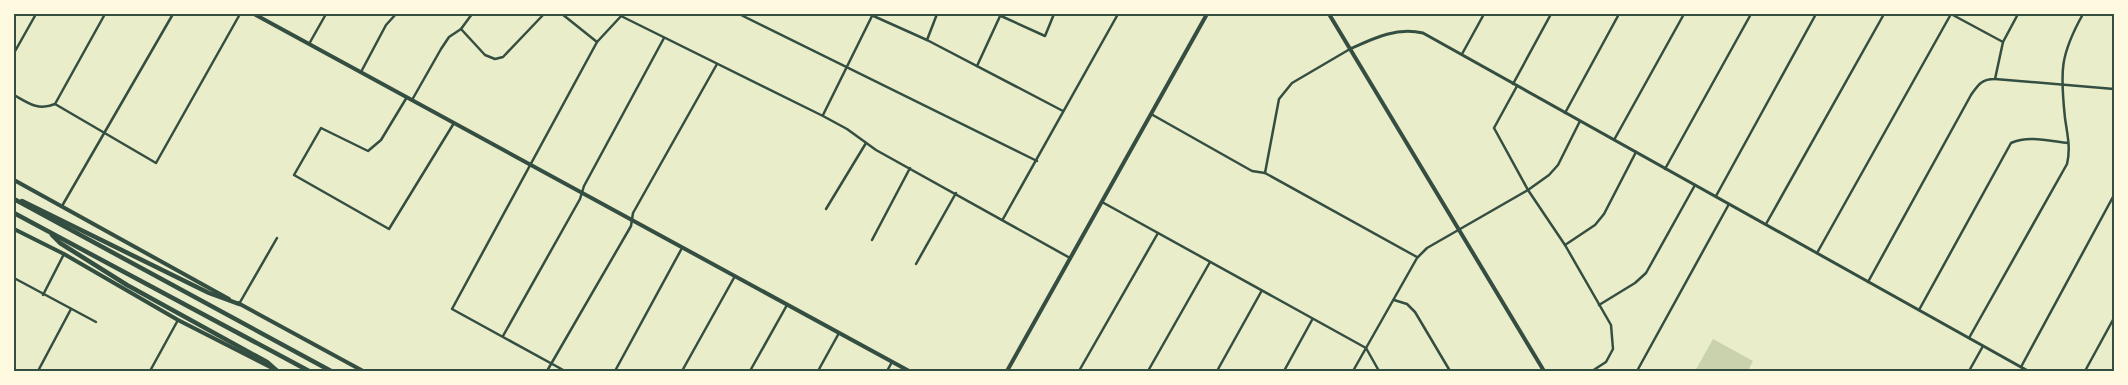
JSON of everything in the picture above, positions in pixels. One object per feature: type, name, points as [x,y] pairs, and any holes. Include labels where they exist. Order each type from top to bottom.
[{"type":"highway","points":[[14,198],[139,257],[209,294],[239,304]]},
{"type":"highway","points":[[14,198],[331,371]]},
{"type":"highway","points":[[14,213],[309,371]]},
{"type":"highway","points":[[50,232],[60,243],[127,285],[267,362],[277,371]]},
{"type":"main road","points":[[254,14],[909,371]]},
{"type":"main road","points":[[1007,371],[1207,14]]},
{"type":"main road","points":[[1329,14],[1544,371]]},
{"type":"main road","points":[[14,180],[363,371]]},
{"type":"main road","points":[[14,229],[64,254],[178,320],[277,371]]},
{"type":"street","points":[[14,53],[36,14]]},
{"type":"street","points":[[14,95],[36,107],[47,108],[55,104],[105,14]]},
{"type":"street","points":[[62,206],[173,14]]},
{"type":"street","points":[[55,104],[156,164],[240,14]]},
{"type":"street","points":[[309,44],[326,14]]},
{"type":"street","points":[[361,72],[386,25],[396,14]]},
{"type":"street","points":[[412,100],[449,37],[461,29],[472,14]]},
{"type":"street","points":[[461,29],[485,55],[495,59],[503,56],[544,14]]},
{"type":"street","points":[[562,14],[597,42]]},
{"type":"street","points":[[739,14],[1037,161]]},
{"type":"street","points":[[868,14],[927,40],[1063,111]]},
{"type":"street","points":[[927,40],[937,14]]},
{"type":"street","points":[[977,66],[1001,15],[1045,36],[1054,14]]},
{"type":"street","points":[[1003,219],[1118,14]]},
{"type":"street","points":[[1461,55],[1484,14]]},
{"type":"street","points":[[1513,84],[1551,14]]},
{"type":"street","points":[[1565,112],[1619,14]]},
{"type":"street","points":[[1614,140],[1684,14]]},
{"type":"street","points":[[1665,169],[1752,14]]},
{"type":"street","points":[[1715,197],[1816,14]]},
{"type":"street","points":[[1766,225],[1884,14]]},
{"type":"street","points":[[1817,253],[1950,14],[2003,42]]},
{"type":"street","points":[[1995,79],[2003,42],[2018,14]]},
{"type":"street","points":[[1969,338],[2067,164],[2070,152],[2062,85],[2062,69],[2070,38],[2083,14]]},
{"type":"street","points":[[565,371],[452,309],[532,166],[597,42],[622,15],[664,38],[823,116],[866,143],[1070,258]]},
{"type":"street","points":[[823,116],[873,15]]},
{"type":"street","points":[[1265,173],[1279,100],[1292,83],[1350,49],[1381,35],[1412,31],[1423,34],[1565,112],[2028,371]]},
{"type":"street","points":[[503,336],[582,193],[664,38]]},
{"type":"street","points":[[547,371],[631,226],[633,213],[717,64]]},
{"type":"street","points":[[1868,282],[1979,83],[1987,79],[1995,79],[2114,89]]},
{"type":"street","points":[[1517,86],[1494,128],[1528,190],[1565,245],[1611,325],[1612,349],[1606,362],[1592,371]]},
{"type":"street","points":[[407,97],[381,140],[368,151],[321,128],[294,175],[389,229],[454,123]]},
{"type":"street","points":[[1151,114],[1252,171],[1265,173],[1418,258]]},
{"type":"street","points":[[1353,371],[1418,258],[1428,248],[1528,190],[1549,175],[1558,165],[1580,121]]},
{"type":"street","points":[[1919,310],[2011,143],[2028,139],[2068,143]]},
{"type":"street","points":[[826,209],[866,143]]},
{"type":"street","points":[[1565,245],[1595,225],[1604,214],[1636,152]]},
{"type":"street","points":[[872,240],[910,168]]},
{"type":"street","points":[[1599,304],[1635,283],[1646,273],[1695,185]]},
{"type":"street","points":[[916,264],[956,193]]},
{"type":"street","points":[[2021,367],[2114,195]]},
{"type":"street","points":[[1102,202],[1261,292],[1366,348],[1379,371]]},
{"type":"street","points":[[1637,371],[1729,204]]},
{"type":"street","points":[[1080,371],[1158,233]]},
{"type":"street","points":[[239,304],[277,238]]},
{"type":"street","points":[[615,371],[682,248]]},
{"type":"street","points":[[43,295],[64,254]]},
{"type":"street","points":[[1148,371],[1210,262]]},
{"type":"street","points":[[682,371],[735,276]]},
{"type":"street","points":[[14,278],[96,322]]},
{"type":"street","points":[[1217,371],[1261,292]]},
{"type":"street","points":[[1394,300],[1407,304],[1415,312],[1450,371]]},
{"type":"street","points":[[750,371],[787,305]]},
{"type":"street","points":[[38,371],[71,309]]},
{"type":"street","points":[[2085,371],[2114,318]]},
{"type":"street","points":[[150,371],[178,320]]},
{"type":"street","points":[[1284,371],[1312,320]]},
{"type":"street","points":[[818,371],[839,333]]},
{"type":"street","points":[[1969,371],[1983,346]]},
{"type":"street","points":[[887,371],[892,362]]},
{"type":"green space","points":[[1713,339],[1753,361],[1748,371],[1695,371]]}]
